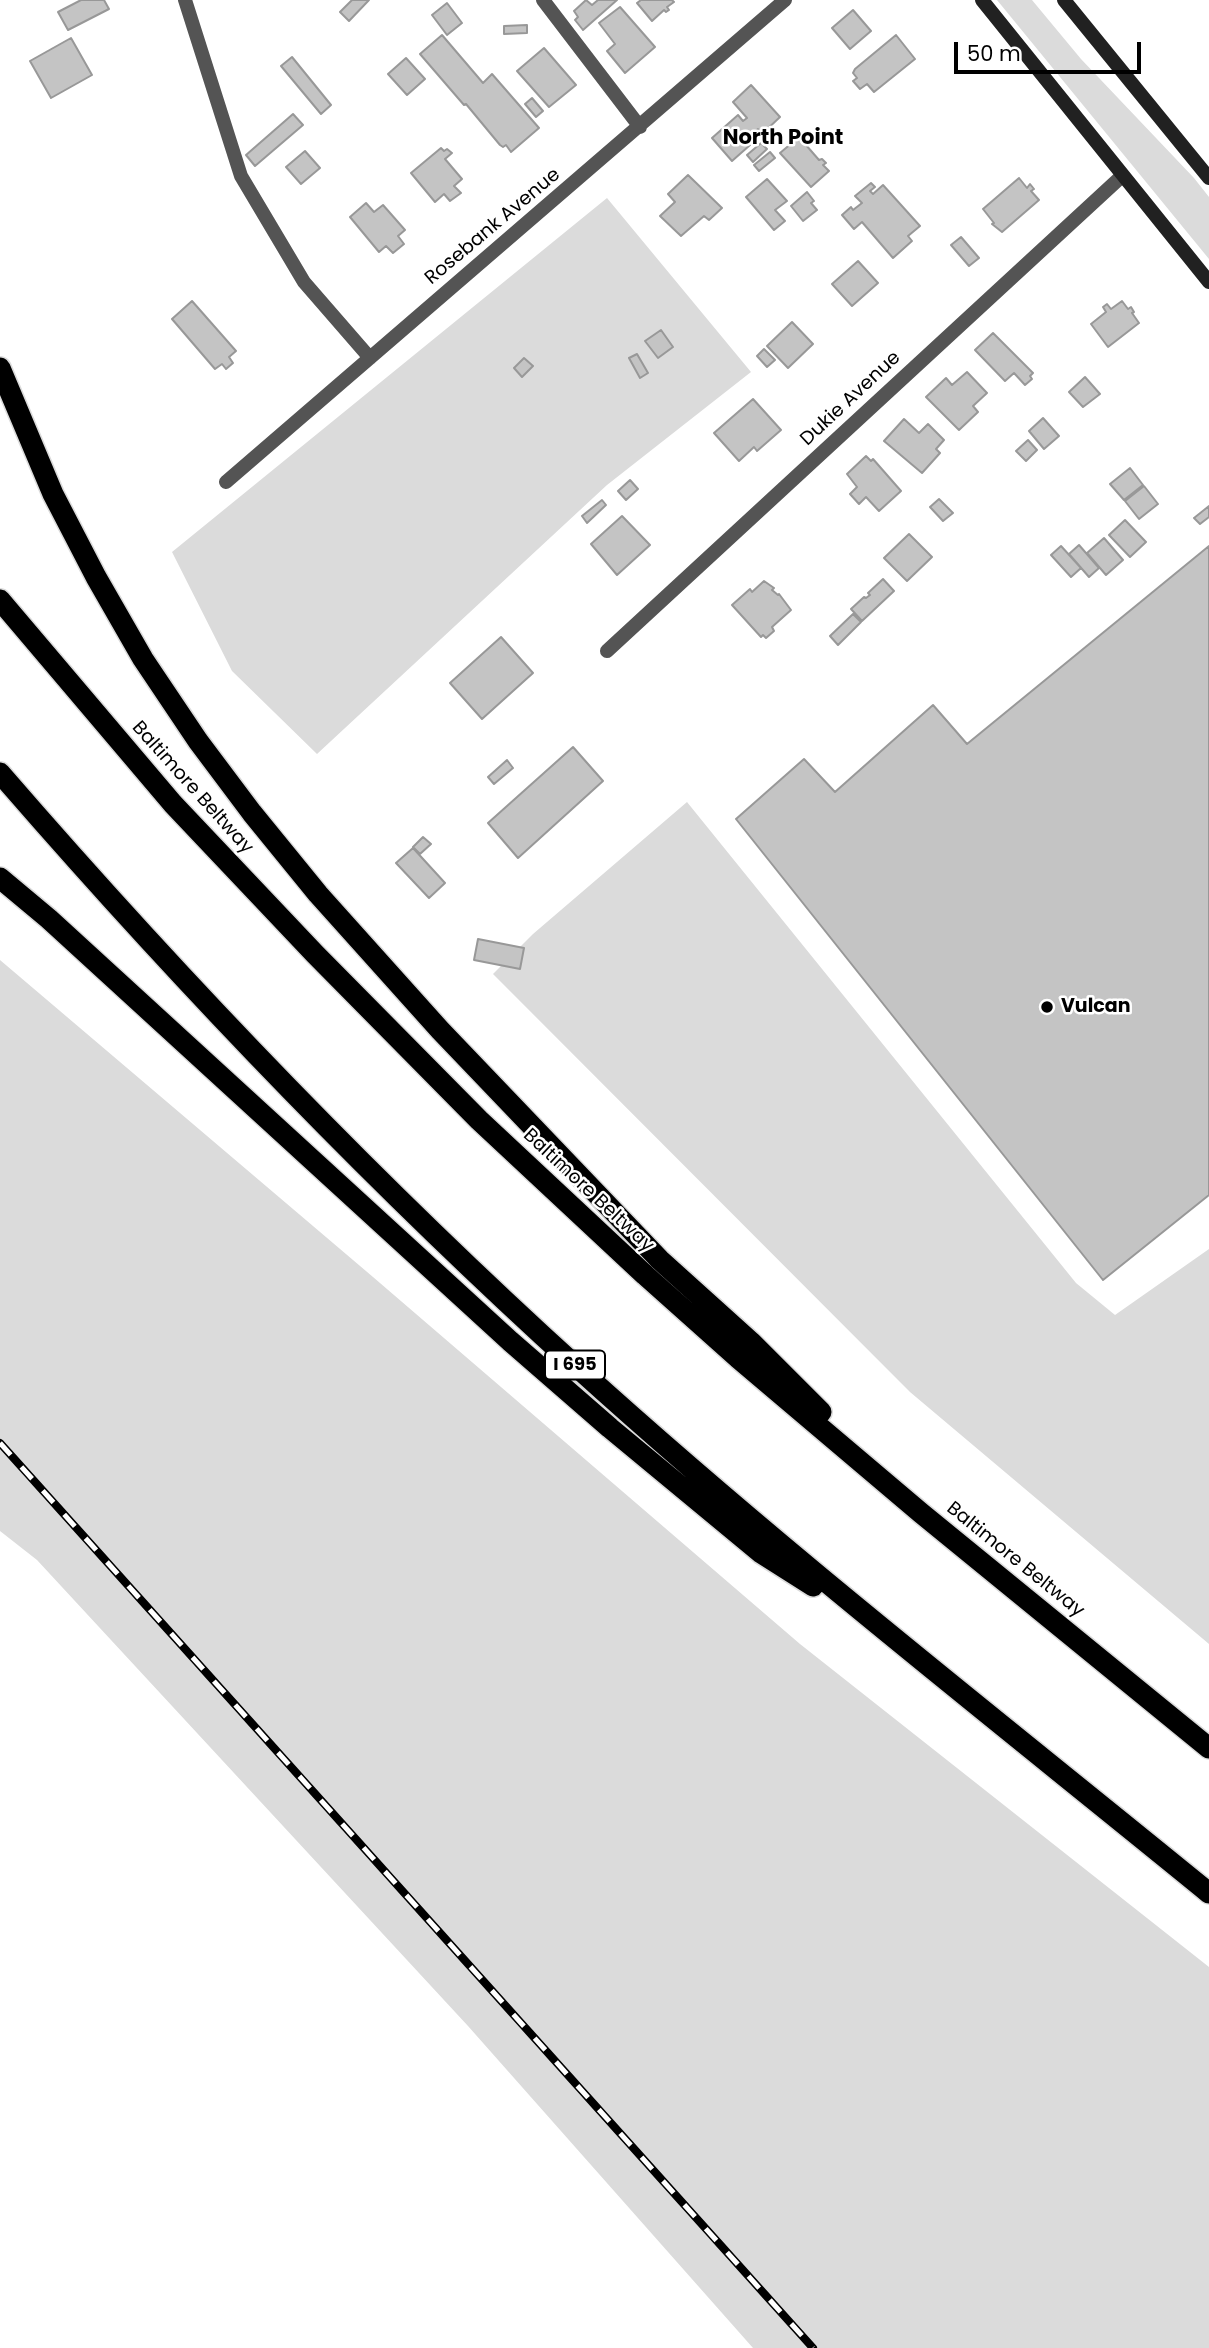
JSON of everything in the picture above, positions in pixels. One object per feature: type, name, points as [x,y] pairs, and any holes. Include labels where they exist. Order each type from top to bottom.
[{"type":"highway","points":[[0,368],[53,494],[96,577],[143,659],[198,741],[252,813],[318,894],[440,1030],[591,1189],[660,1260],[751,1342],[921,1513]]},
{"type":"highway","name":"Baltimore Beltway","points":[[0,600],[173,804],[315,954],[479,1120],[738,1359],[921,1513],[1209,1748]]},
{"type":"highway","name":"I 695","points":[[0,773],[97,886],[228,1026],[412,1212],[629,1413],[772,1538],[1209,1893]]},
{"type":"highway","points":[[0,878],[499,1332],[610,1428],[761,1553],[901,1642]]},
{"type":"main road","points":[[982,0],[1209,282]]},
{"type":"main road","points":[[1064,0],[1209,178]]},
{"type":"street","points":[[185,0],[241,176],[304,282],[370,358]]},
{"type":"street","points":[[543,0],[640,127]]},
{"type":"street","name":"Rosebank Avenue","points":[[226,482],[785,0]]},
{"type":"street","name":"Dukie Avenue","points":[[607,651],[1122,176]]},
{"type":"shaded area","points":[[997,0],[1032,0],[1081,59],[1194,178],[1209,197],[1209,259]]},
{"type":"shaded area","points":[[607,198],[751,372],[607,485],[317,754],[232,671],[172,552]]},
{"type":"shaded area","points":[[687,802],[1076,1283],[1115,1315],[1209,1249],[1209,1644],[910,1392],[493,974],[533,934]]},
{"type":"shaded area","points":[[0,960],[800,1644],[1209,1967],[1209,2348],[753,2348],[468,2026],[37,1560],[0,1531]]},
{"type":"building","points":[[81,0],[104,0],[109,9],[68,30],[58,12]]},
{"type":"building","points":[[352,0],[369,0],[349,21],[340,12]]},
{"type":"building","points":[[586,0],[592,5],[598,0],[617,0],[583,30],[575,20],[578,17],[574,11]]},
{"type":"building","points":[[641,0],[674,2],[667,7],[669,10],[664,10],[652,21],[637,3]]},
{"type":"building","points":[[447,3],[462,23],[447,35],[432,15]]},
{"type":"building","points":[[620,7],[655,47],[625,73],[607,51],[615,44],[599,23]]},
{"type":"building","points":[[853,10],[871,31],[850,49],[832,28]]},
{"type":"building","points":[[527,25],[527,33],[504,34],[504,26]]},
{"type":"building","points":[[442,35],[483,83],[492,74],[539,128],[511,152],[506,145],[500,145],[420,54]]},
{"type":"building","points":[[896,35],[915,59],[874,92],[867,84],[860,89],[853,81],[857,78],[853,73],[855,69]]},
{"type":"building","points":[[71,38],[92,75],[51,98],[30,61]]},
{"type":"building","points":[[544,48],[576,85],[549,107],[517,71]]},
{"type":"building","points":[[292,57],[331,105],[321,114],[281,66]]},
{"type":"building","points":[[406,58],[425,79],[407,95],[388,74]]},
{"type":"building","points":[[751,85],[780,117],[762,134],[758,129],[753,133],[758,138],[732,161],[712,138],[738,115],[743,121],[747,118],[733,102]]},
{"type":"building","points":[[532,98],[543,111],[536,117],[525,104]]},
{"type":"building","points":[[293,114],[303,125],[255,166],[246,155]]},
{"type":"building","points":[[799,137],[819,160],[822,159],[826,163],[823,165],[829,171],[811,187],[780,153]]},
{"type":"building","points":[[761,143],[767,149],[753,162],[747,155]]},
{"type":"building","points":[[441,148],[452,153],[445,159],[462,179],[454,186],[461,193],[450,201],[444,194],[435,202],[411,173]]},
{"type":"building","points":[[305,151],[320,168],[301,184],[286,167]]},
{"type":"building","points":[[770,152],[775,158],[759,171],[754,165]]},
{"type":"building","points":[[688,175],[722,208],[709,220],[704,216],[681,236],[660,216],[675,202],[668,194]]},
{"type":"building","points":[[1019,178],[1027,188],[1030,184],[1034,189],[1031,191],[1039,200],[1002,232],[992,224],[994,223],[983,209]]},
{"type":"building","points":[[767,179],[787,201],[775,210],[785,221],[774,230],[746,197]]},
{"type":"building","points":[[871,183],[875,187],[870,191],[873,194],[883,185],[920,226],[908,236],[912,241],[893,258],[862,222],[854,229],[842,215],[851,207],[853,210],[862,203],[855,196]]},
{"type":"building","points":[[807,192],[817,210],[803,221],[791,206]]},
{"type":"building","points":[[366,203],[374,212],[383,205],[405,230],[398,236],[404,244],[393,253],[386,246],[379,252],[350,217]]},
{"type":"building","points":[[961,237],[979,258],[969,266],[951,245]]},
{"type":"building","points":[[858,261],[878,283],[852,306],[832,284]]},
{"type":"building","points":[[192,301],[236,351],[229,357],[233,363],[226,369],[222,364],[215,369],[172,319]]},
{"type":"building","points":[[1122,301],[1128,309],[1131,307],[1139,323],[1108,347],[1091,324],[1106,312],[1103,307],[1107,304],[1111,309]]},
{"type":"building","points":[[792,322],[813,344],[788,368],[767,346]]},
{"type":"building","points":[[661,330],[673,347],[658,358],[645,341]]},
{"type":"building","points":[[993,333],[1033,373],[1030,376],[1032,379],[1025,385],[1014,373],[1005,381],[975,350]]},
{"type":"building","points":[[764,349],[775,360],[767,367],[757,356]]},
{"type":"building","points":[[637,354],[648,373],[640,378],[629,358]]},
{"type":"building","points":[[524,358],[533,366],[522,377],[514,368]]},
{"type":"building","points":[[967,372],[987,393],[973,406],[978,412],[959,430],[926,397],[946,378],[952,385]]},
{"type":"building","points":[[1085,377],[1100,394],[1083,407],[1069,392]]},
{"type":"building","points":[[753,399],[781,430],[757,451],[754,447],[739,461],[714,433]]},
{"type":"building","points":[[1043,418],[1059,436],[1044,449],[1029,431]]},
{"type":"building","points":[[904,419],[919,433],[928,424],[944,440],[936,449],[940,453],[922,473],[884,441]]},
{"type":"building","points":[[1028,440],[1037,450],[1026,461],[1016,451]]},
{"type":"building","points":[[866,456],[871,461],[873,459],[901,491],[879,511],[866,497],[859,504],[850,494],[857,487],[847,474]]},
{"type":"building","points":[[1130,468],[1143,485],[1124,500],[1110,484]]},
{"type":"building","points":[[630,480],[638,489],[626,500],[618,491]]},
{"type":"building","points":[[1144,486],[1158,504],[1139,519],[1125,501]]},
{"type":"building","points":[[939,499],[953,513],[943,521],[930,507]]},
{"type":"building","points":[[602,500],[606,505],[587,523],[582,516]]},
{"type":"building","points":[[1209,506],[1209,517],[1200,524],[1194,518]]},
{"type":"building","points":[[622,516],[650,545],[617,575],[591,544]]},
{"type":"building","points":[[1125,520],[1146,542],[1130,557],[1109,535]]},
{"type":"building","points":[[909,534],[932,557],[907,581],[884,558]]},
{"type":"building","points":[[1104,538],[1123,560],[1106,575],[1087,553]]},
{"type":"building","points":[[1079,545],[1099,568],[1089,577],[1069,554]]},
{"type":"building","points":[[1061,546],[1081,568],[1071,577],[1051,555]]},
{"type":"building","name":"Vulcan","points":[[1209,546],[1209,1195],[1103,1280],[736,819],[804,759],[835,792],[933,705],[967,744]]},
{"type":"building","points":[[883,579],[894,591],[862,621],[851,609],[870,595],[868,593]]},
{"type":"building","points":[[764,581],[774,588],[772,590],[779,594],[791,610],[772,627],[774,631],[766,638],[763,635],[761,637],[732,605]]},
{"type":"building","points":[[853,614],[861,622],[838,645],[830,636]]},
{"type":"building","points":[[501,637],[533,673],[482,719],[450,683]]},
{"type":"building","points":[[573,747],[603,781],[518,858],[488,823]]},
{"type":"building","points":[[507,760],[513,768],[494,784],[488,777]]},
{"type":"building","points":[[423,837],[431,844],[420,854],[413,847]]},
{"type":"building","points":[[413,848],[445,883],[429,898],[396,863]]},
{"type":"building","points":[[478,939],[524,948],[520,969],[474,960]]},
{"type":"railway","points":[[0,1443],[813,2348]]},
{"type":"place","name":"Vulcan","points":[[1047,1007]]},
{"type":"district","name":"North Point","points":[[783,139]]}]
